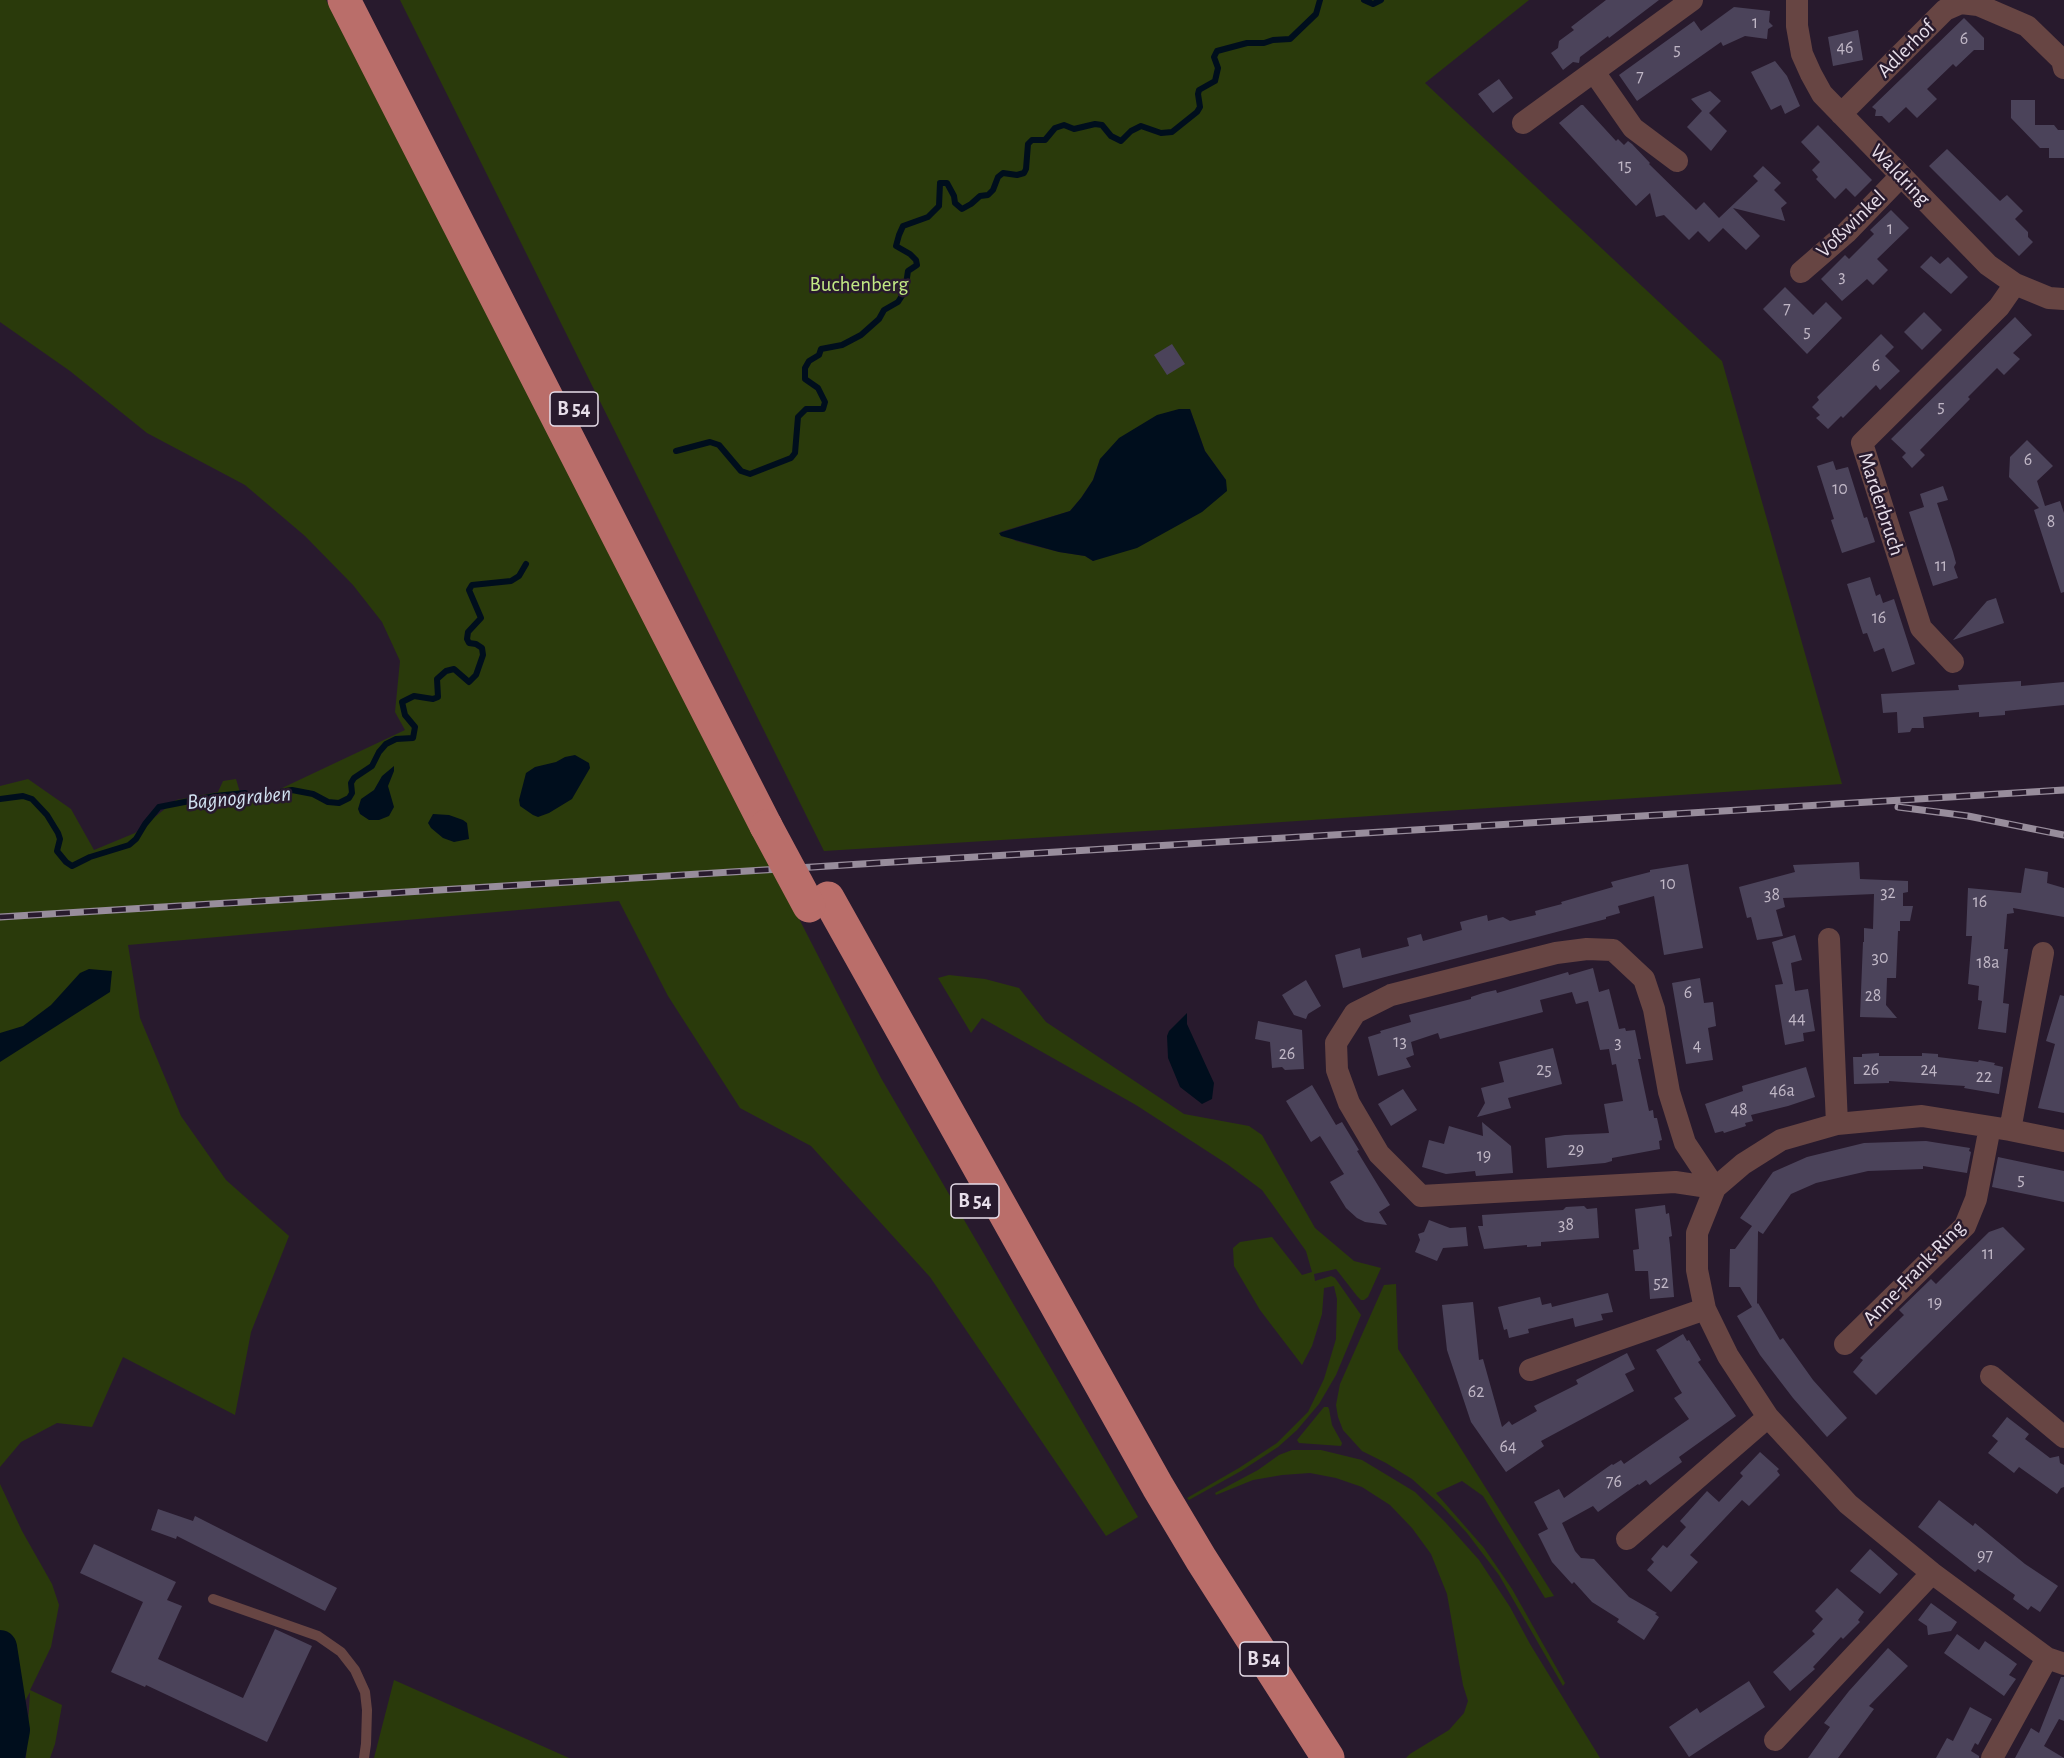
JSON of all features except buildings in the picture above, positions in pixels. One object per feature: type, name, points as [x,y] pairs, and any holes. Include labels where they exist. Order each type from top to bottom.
[{"type":"highway","name":"B 54","points":[[344,0],[819,902],[1149,1492],[1306,1758]]},
{"type":"highway","name":"B 54","points":[[365,0],[776,821]]},
{"type":"highway","name":"B 54","points":[[1193,1564],[1328,1758]]},
{"type":"street","points":[[1523,123],[1692,0]]},
{"type":"street","name":"Waldring","points":[[1797,0],[1797,26],[1802,54],[1822,94],[1988,265],[2015,284],[2049,297],[2064,299]]},
{"type":"street","name":"Adlerhof","points":[[1841,114],[1946,10],[1961,3],[1978,5],[2027,26],[2062,60],[2064,68]]},
{"type":"street","points":[[1594,72],[1633,128],[1677,161]]},
{"type":"street","name":"Voßwinkel","points":[[1801,272],[1845,233],[1901,176]]},
{"type":"street","name":"Marderbruch","points":[[1953,662],[1921,628],[1862,443],[1999,307],[2015,284]]},
{"type":"street","points":[[1829,939],[1837,1124]]},
{"type":"street","points":[[1587,949],[1613,950],[1644,979],[1654,1009],[1669,1092],[1685,1143],[1715,1188],[1675,1182],[1421,1196],[1379,1154],[1349,1103],[1337,1070],[1336,1043],[1355,1013],[1390,995],[1556,953],[1587,949]]},
{"type":"street","name":"Anne-Frank-Ring","points":[[1845,1344],[1965,1227],[1977,1199],[2000,1128],[2043,953]]},
{"type":"street","points":[[1992,1758],[2055,1661],[1932,1573],[1848,1504],[1767,1417],[1728,1356],[1705,1309],[1697,1270],[1697,1233],[1715,1188],[1743,1164],[1781,1140],[1837,1124],[1922,1116],[2064,1141]]},
{"type":"street","points":[[1530,1370],[1705,1309]]},
{"type":"street","points":[[1991,1376],[2064,1437]]},
{"type":"street","points":[[1627,1539],[1767,1417]]},
{"type":"street","points":[[1775,1740],[1932,1573]]},
{"type":"lane","points":[[213,1599],[318,1636],[341,1652],[355,1670],[365,1692],[367,1710],[364,1758]]},
{"type":"green space","points":[[0,0],[326,0],[881,1078],[1138,1517],[1106,1536],[930,1277],[811,1146],[740,1108],[668,996],[619,901],[128,945],[140,1018],[181,1116],[226,1180],[289,1236],[251,1332],[235,1415],[123,1357],[92,1427],[57,1423],[21,1442],[0,1467],[0,786],[28,779],[71,809],[94,850],[135,833],[176,800],[218,792],[223,781],[236,779],[244,806],[405,730],[395,712],[400,661],[382,622],[353,585],[305,536],[245,485],[147,433],[70,371],[0,322]]},
{"type":"green space","name":"Buchenberg","points":[[400,0],[1529,0],[1425,83],[1722,361],[1842,784],[824,851]],"holes":[[[1190,409],[1205,451],[1226,480],[1093,561],[1085,556],[1016,541],[1000,532],[1070,511],[1093,480],[1100,459]]]},
{"type":"green space","points":[[949,975],[985,979],[1019,988],[1046,1022],[1184,1114],[1249,1126],[1262,1135],[1315,1228],[1354,1261],[1381,1268],[1368,1297],[1364,1300],[1357,1296],[1336,1269],[1314,1274],[1315,1281],[1331,1276],[1335,1278],[1361,1315],[1336,1375],[1319,1404],[1297,1430],[1278,1447],[1189,1500],[1187,1498],[1277,1443],[1308,1412],[1324,1379],[1336,1339],[1337,1299],[1334,1286],[1324,1288],[1322,1314],[1312,1346],[1302,1365],[1260,1310],[1234,1266],[1233,1248],[1240,1242],[1272,1237],[1302,1275],[1312,1272],[1306,1251],[1262,1190],[1227,1164],[1136,1105],[982,1018],[971,1033],[938,978]]},
{"type":"green space","points":[[1396,1284],[1398,1349],[1554,1596],[1545,1598],[1483,1496],[1462,1481],[1436,1493],[1484,1548],[1512,1589],[1565,1683],[1563,1686],[1499,1575],[1467,1533],[1412,1479],[1362,1451],[1343,1430],[1336,1405],[1340,1384],[1384,1285]]},
{"type":"green space","points":[[1324,1407],[1329,1409],[1332,1425],[1342,1443],[1341,1446],[1299,1443],[1297,1440]]},
{"type":"green space","points":[[1292,1450],[1321,1450],[1362,1460],[1415,1492],[1446,1523],[1479,1560],[1510,1607],[1600,1758],[1406,1758],[1449,1730],[1464,1713],[1468,1701],[1463,1685],[1447,1594],[1431,1554],[1412,1528],[1390,1505],[1362,1487],[1336,1478],[1310,1473],[1253,1480],[1216,1495],[1215,1493],[1258,1470],[1279,1455]]},
{"type":"green space","points":[[0,1484],[22,1531],[52,1584],[59,1605],[51,1647],[30,1690],[62,1705],[50,1758],[26,1758],[30,1692],[0,1746]]},
{"type":"green space","points":[[394,1680],[569,1758],[374,1758]]},
{"type":"water","points":[[1179,409],[1190,409],[1205,451],[1226,480],[1227,491],[1202,512],[1137,548],[1093,561],[1085,556],[1059,552],[1001,536],[999,533],[1070,511],[1093,480],[1100,459],[1119,438],[1157,415]]},
{"type":"water","points":[[575,755],[589,763],[590,768],[572,799],[538,817],[520,806],[519,800],[526,773],[535,767]]},
{"type":"water","points":[[394,766],[388,786],[394,807],[389,816],[379,820],[369,820],[360,814],[358,809],[361,799],[374,790],[382,776]]},
{"type":"water","points":[[433,814],[449,815],[463,820],[467,823],[469,839],[454,842],[443,838],[428,823]]},
{"type":"water","points":[[89,969],[112,971],[110,992],[0,1062],[0,1033],[23,1026],[51,1005],[80,973]]},
{"type":"water","points":[[1187,1013],[1187,1024],[1214,1083],[1212,1099],[1202,1104],[1180,1087],[1168,1058],[1167,1036],[1169,1031]]},
{"type":"water","points":[[8,1727],[16,1727],[21,1758],[0,1758]]},
{"type":"waterway","name":"Bagnograben","points":[[676,451],[710,442],[719,445],[741,471],[750,474],[791,458],[795,453],[798,417],[806,409],[823,409],[825,402],[818,388],[805,379],[805,368],[809,361],[819,355],[821,349],[842,345],[861,335],[879,319],[884,310],[898,302],[905,291],[908,271],[917,265],[916,260],[910,254],[896,246],[899,235],[903,226],[928,217],[939,206],[940,183],[947,183],[955,203],[962,209],[980,196],[988,195],[993,190],[998,177],[1003,173],[1017,175],[1024,173],[1028,144],[1032,140],[1045,140],[1055,128],[1064,125],[1074,129],[1095,124],[1102,125],[1111,136],[1121,141],[1131,131],[1141,126],[1161,133],[1172,132],[1197,112],[1200,107],[1199,90],[1215,81],[1218,68],[1214,57],[1217,51],[1247,43],[1290,39],[1316,14],[1320,0]]},
{"type":"waterway","name":"Bagnograben","points":[[1364,0],[1373,4],[1381,0]]},
{"type":"waterway","name":"Bagnograben","points":[[0,799],[23,796],[32,799],[47,815],[58,833],[60,839],[57,851],[72,866],[90,857],[129,845],[159,807],[215,796],[245,793],[261,800],[269,794],[292,790],[313,794],[328,802],[339,803],[349,798],[354,778],[372,766],[386,744],[396,739],[413,738],[415,727],[405,715],[402,702],[414,696],[433,699],[438,697],[437,679],[446,671],[454,669],[469,682],[476,675],[483,655],[482,648],[469,643],[467,639],[468,632],[481,618],[469,590],[472,585],[511,581],[519,576],[526,564]]},
{"type":"waterway","points":[[0,1647],[13,1730],[8,1758]]},
{"type":"railway","points":[[0,917],[2064,790]]},
{"type":"railway","points":[[1898,807],[1968,816],[2064,835]]}]
